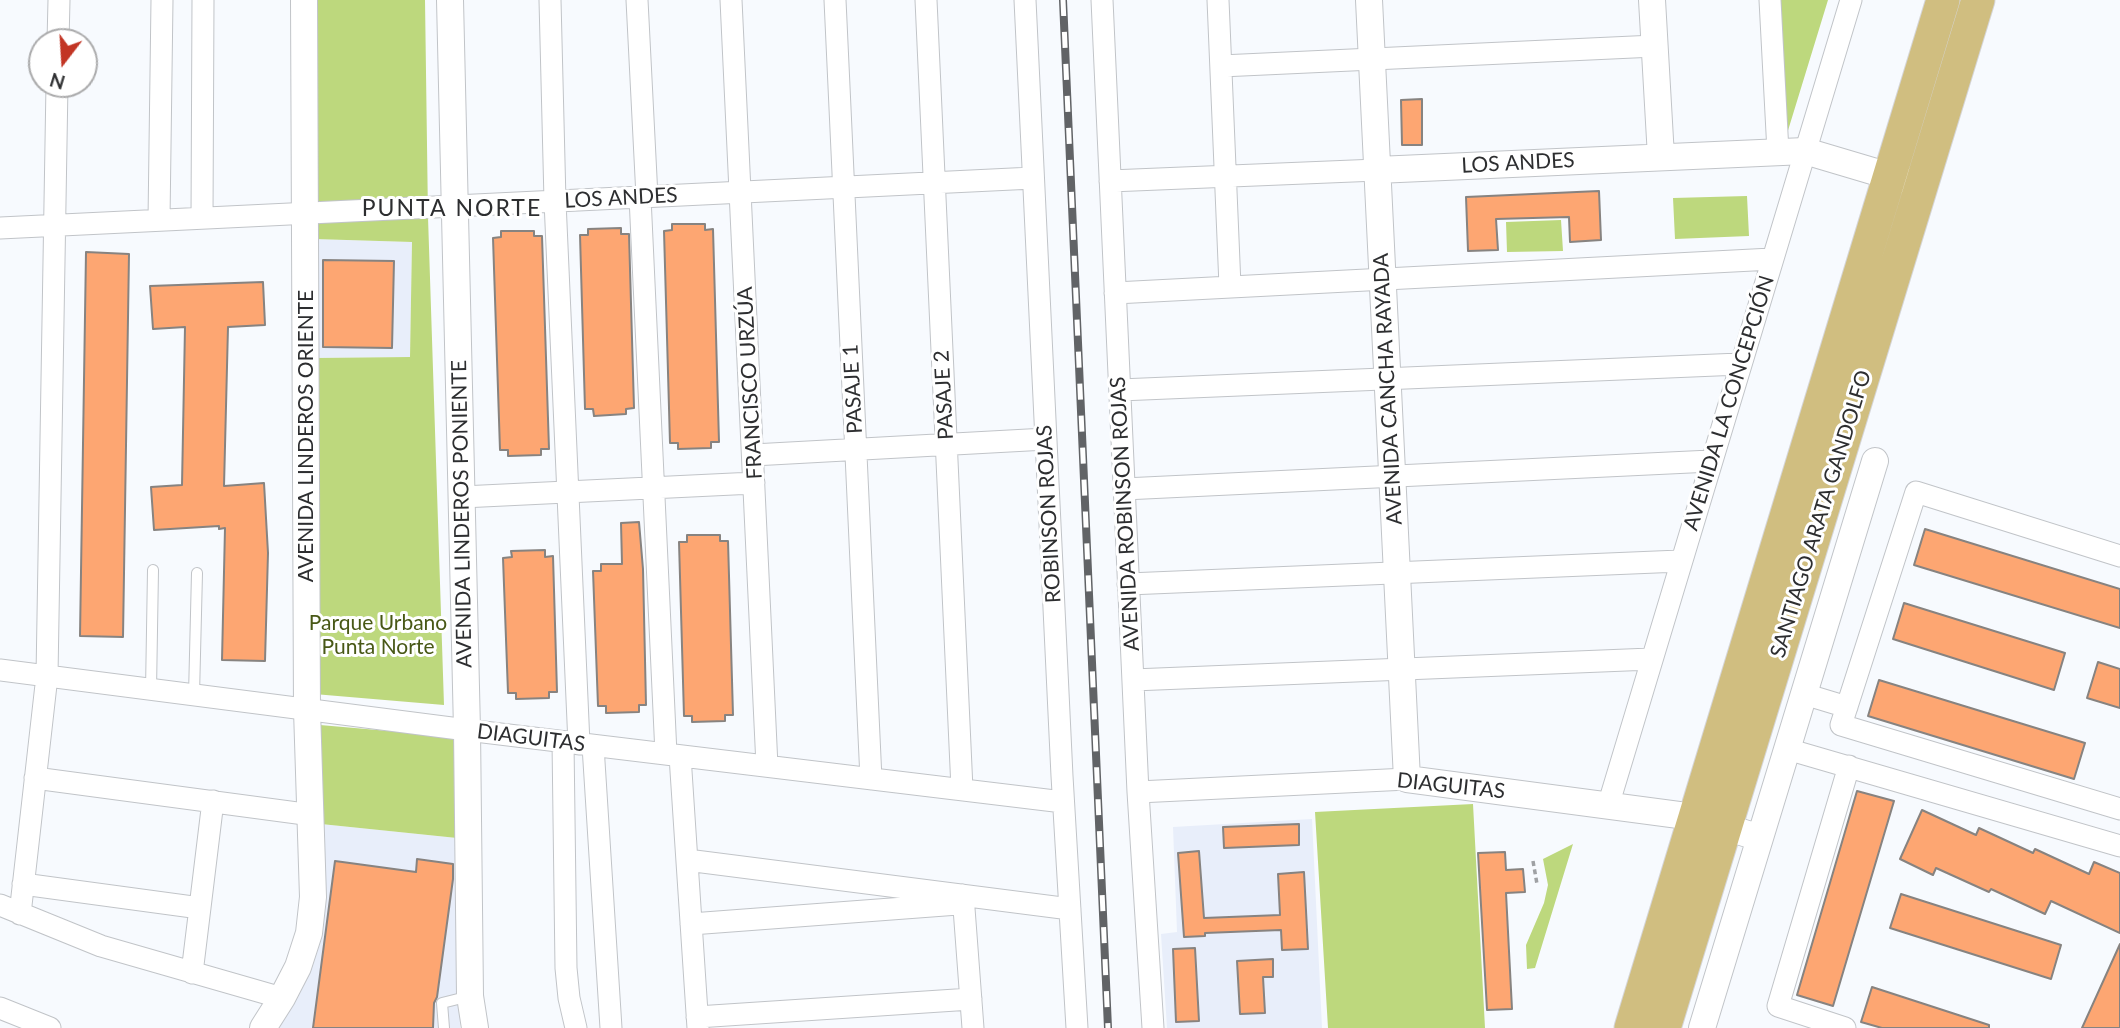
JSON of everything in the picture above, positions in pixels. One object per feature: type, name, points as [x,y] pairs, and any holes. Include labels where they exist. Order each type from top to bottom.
[{"type":"main road","name":"SANTIAGO ARATA GANDOLFO","points":[[1631,1028],[1943,0]]},
{"type":"main road","name":"SANTIAGO ARATA GANDOLFO","points":[[1664,1028],[1978,0]]},
{"type":"street","points":[[58,28],[59,0]]},
{"type":"street","points":[[159,220],[162,0]]},
{"type":"street","points":[[202,218],[203,0]]},
{"type":"street","name":"AVENIDA LINDEROS ORIENTE","points":[[263,1028],[298,967],[310,924],[313,897],[307,710],[304,0]]},
{"type":"street","name":"AVENIDA LINDEROS PONIENTE","points":[[450,0],[467,730],[470,996],[475,1028]]},
{"type":"street","points":[[550,0],[555,201],[578,744],[611,1028]]},
{"type":"street","points":[[637,0],[654,488],[673,755],[687,860],[698,1022],[971,999]]},
{"type":"street","name":"FRANCISCO URZÚA","points":[[732,0],[767,766]]},
{"type":"street","name":"PASAJE 1","points":[[835,0],[871,779]]},
{"type":"street","name":"PASAJE 2","points":[[926,0],[962,789]]},
{"type":"street","name":"ROBINSON ROJAS","points":[[1025,0],[1063,802],[1077,1028]]},
{"type":"street","name":"AVENIDA ROBINSON ROJAS","points":[[1102,0],[1138,792],[1153,1028]]},
{"type":"street","points":[[1218,0],[1230,286]]},
{"type":"street","name":"AVENIDA CANCHA RAYADA","points":[[1369,0],[1407,779]]},
{"type":"street","points":[[1652,0],[1661,157]]},
{"type":"street","points":[[1770,0],[1778,152]]},
{"type":"street","name":"AVENIDA LA CONCEPCIÓN","points":[[1608,806],[1851,0]]},
{"type":"street","points":[[1221,66],[1655,46]]},
{"type":"street","points":[[20,914],[47,676],[57,98]]},
{"type":"street","name":"LOS ANDES","points":[[1110,181],[1805,151],[1921,186]]},
{"type":"street","name":"LOS ANDES","points":[[0,228],[1033,178]]},
{"type":"street","points":[[1115,293],[1772,259]]},
{"type":"street","points":[[1120,390],[1740,364]]},
{"type":"street","points":[[753,455],[1046,439]]},
{"type":"street","points":[[1124,489],[1711,461]]},
{"type":"street","points":[[1702,1028],[1875,461]]},
{"type":"street","points":[[462,497],[754,483]]},
{"type":"street","points":[[2120,556],[1916,492],[1841,724],[2120,809]]},
{"type":"street","points":[[1128,584],[1680,561]]},
{"type":"street","points":[[1133,680],[1651,659]]},
{"type":"street","name":"DIAGUITAS","points":[[0,670],[578,744],[1063,802]]},
{"type":"street","points":[[1804,694],[1847,707]]},
{"type":"street","points":[[576,1028],[566,968],[578,744]]},
{"type":"street","points":[[1787,749],[2120,846]]},
{"type":"street","points":[[1845,1028],[1777,1006],[1849,766]]},
{"type":"street","points":[[35,778],[312,815]]},
{"type":"street","name":"DIAGUITAS","points":[[1138,792],[1407,779],[1693,817],[1760,838]]},
{"type":"street","points":[[192,973],[213,801]]},
{"type":"street","points":[[687,860],[963,900],[1070,909]]},
{"type":"street","points":[[23,884],[200,908]]},
{"type":"street","points":[[691,924],[963,900]]},
{"type":"street","points":[[963,900],[973,1028]]},
{"type":"street","points":[[0,905],[101,946],[282,998]]},
{"type":"street","points":[[0,1008],[50,1028]]},
{"type":"lane","points":[[151,690],[153,570]]},
{"type":"lane","points":[[194,695],[197,573]]},
{"type":"lane","points":[[444,1028],[442,1003],[470,996]]},
{"type":"path","points":[[1533,861],[1538,884]]},
{"type":"shaded area","points":[[314,239],[412,242],[410,357],[314,358]]},
{"type":"shaded area","points":[[1312,819],[1322,1028],[1167,1028],[1161,934],[1177,932],[1173,827]]},
{"type":"shaded area","points":[[321,824],[457,838],[460,1028],[277,1028]]},
{"type":"green space","name":"Parque Urbano Punta Norte","points":[[315,0],[425,0],[428,217],[444,705],[314,694],[314,358],[410,357],[412,242],[314,239]]},
{"type":"green space","points":[[1779,0],[1828,0],[1786,137]]},
{"type":"green space","points":[[1747,196],[1749,236],[1675,239],[1673,198]]},
{"type":"green space","points":[[1561,220],[1563,251],[1507,252],[1506,222]]},
{"type":"green space","points":[[320,725],[458,737],[457,838],[321,824]]},
{"type":"green space","points":[[1473,804],[1485,1028],[1328,1028],[1315,812]]},
{"type":"green space","points":[[1573,844],[1535,968],[1527,969],[1526,945],[1544,903],[1548,885],[1543,859]]},
{"type":"building","points":[[1422,99],[1422,145],[1402,145],[1401,100]]},
{"type":"building","points":[[1599,191],[1601,240],[1570,242],[1569,217],[1496,219],[1498,250],[1468,251],[1466,197]]},
{"type":"building","points":[[672,224],[705,224],[705,230],[713,229],[719,442],[711,442],[711,448],[678,449],[678,443],[670,443],[664,231],[672,230]]},
{"type":"building","points":[[621,228],[621,234],[629,234],[634,408],[626,409],[626,414],[594,416],[593,409],[585,409],[580,235],[588,235],[588,229]]},
{"type":"building","points":[[501,231],[534,231],[534,236],[542,236],[549,449],[541,449],[541,455],[508,456],[508,450],[500,450],[493,238],[501,237]]},
{"type":"building","points":[[86,252],[129,254],[123,637],[80,636]]},
{"type":"building","points":[[323,260],[394,261],[392,348],[323,347]]},
{"type":"building","points":[[263,282],[265,325],[228,327],[224,486],[264,483],[268,553],[265,661],[222,660],[225,528],[219,529],[219,526],[154,530],[151,487],[182,485],[185,327],[153,329],[150,286]]},
{"type":"building","points":[[639,522],[643,569],[646,705],[639,705],[639,712],[606,713],[606,706],[598,706],[593,571],[601,571],[601,564],[622,564],[621,523]]},
{"type":"building","points":[[1925,529],[2120,589],[2120,628],[1914,565]]},
{"type":"building","points":[[687,535],[720,535],[720,541],[728,541],[733,715],[725,715],[725,721],[692,722],[692,716],[684,716],[679,542],[687,542]]},
{"type":"building","points":[[545,550],[545,557],[553,556],[557,692],[549,692],[549,698],[516,699],[516,693],[508,693],[503,558],[512,557],[511,551]]},
{"type":"building","points":[[1904,603],[2065,653],[2054,690],[1893,639]]},
{"type":"building","points":[[2098,662],[2120,669],[2120,708],[2087,698]]},
{"type":"building","points":[[1879,680],[2085,743],[2074,779],[1868,716]]},
{"type":"building","points":[[1857,791],[1894,801],[1833,1006],[1797,995]]},
{"type":"building","points":[[1922,810],[1976,835],[1979,828],[2033,853],[2035,849],[2089,874],[2094,862],[2120,873],[2120,933],[2051,901],[2045,914],[1936,868],[1933,875],[1900,859]]},
{"type":"building","points":[[1299,824],[1299,845],[1224,848],[1223,827]]},
{"type":"building","points":[[1199,851],[1204,918],[1280,915],[1278,874],[1304,872],[1308,949],[1282,950],[1281,930],[1205,933],[1205,936],[1184,937],[1178,853]]},
{"type":"building","points":[[1505,852],[1506,870],[1523,869],[1525,892],[1506,893],[1512,1009],[1487,1010],[1478,853]]},
{"type":"building","points":[[417,859],[453,864],[433,1028],[313,1028],[335,861],[416,872]]},
{"type":"building","points":[[1901,894],[2061,945],[2051,979],[1890,928]]},
{"type":"building","points":[[2120,944],[2120,1028],[2082,1028]]},
{"type":"building","points":[[1195,948],[1199,1021],[1176,1022],[1173,949]]},
{"type":"building","points":[[1273,959],[1273,977],[1263,977],[1265,1013],[1240,1014],[1237,961]]},
{"type":"building","points":[[1872,987],[1989,1025],[1989,1028],[1882,1028],[1861,1022]]},
{"type":"railway","points":[[1063,0],[1108,1028]]},
{"type":"district","name":"PUNTA NORTE","points":[[452,209]]}]
